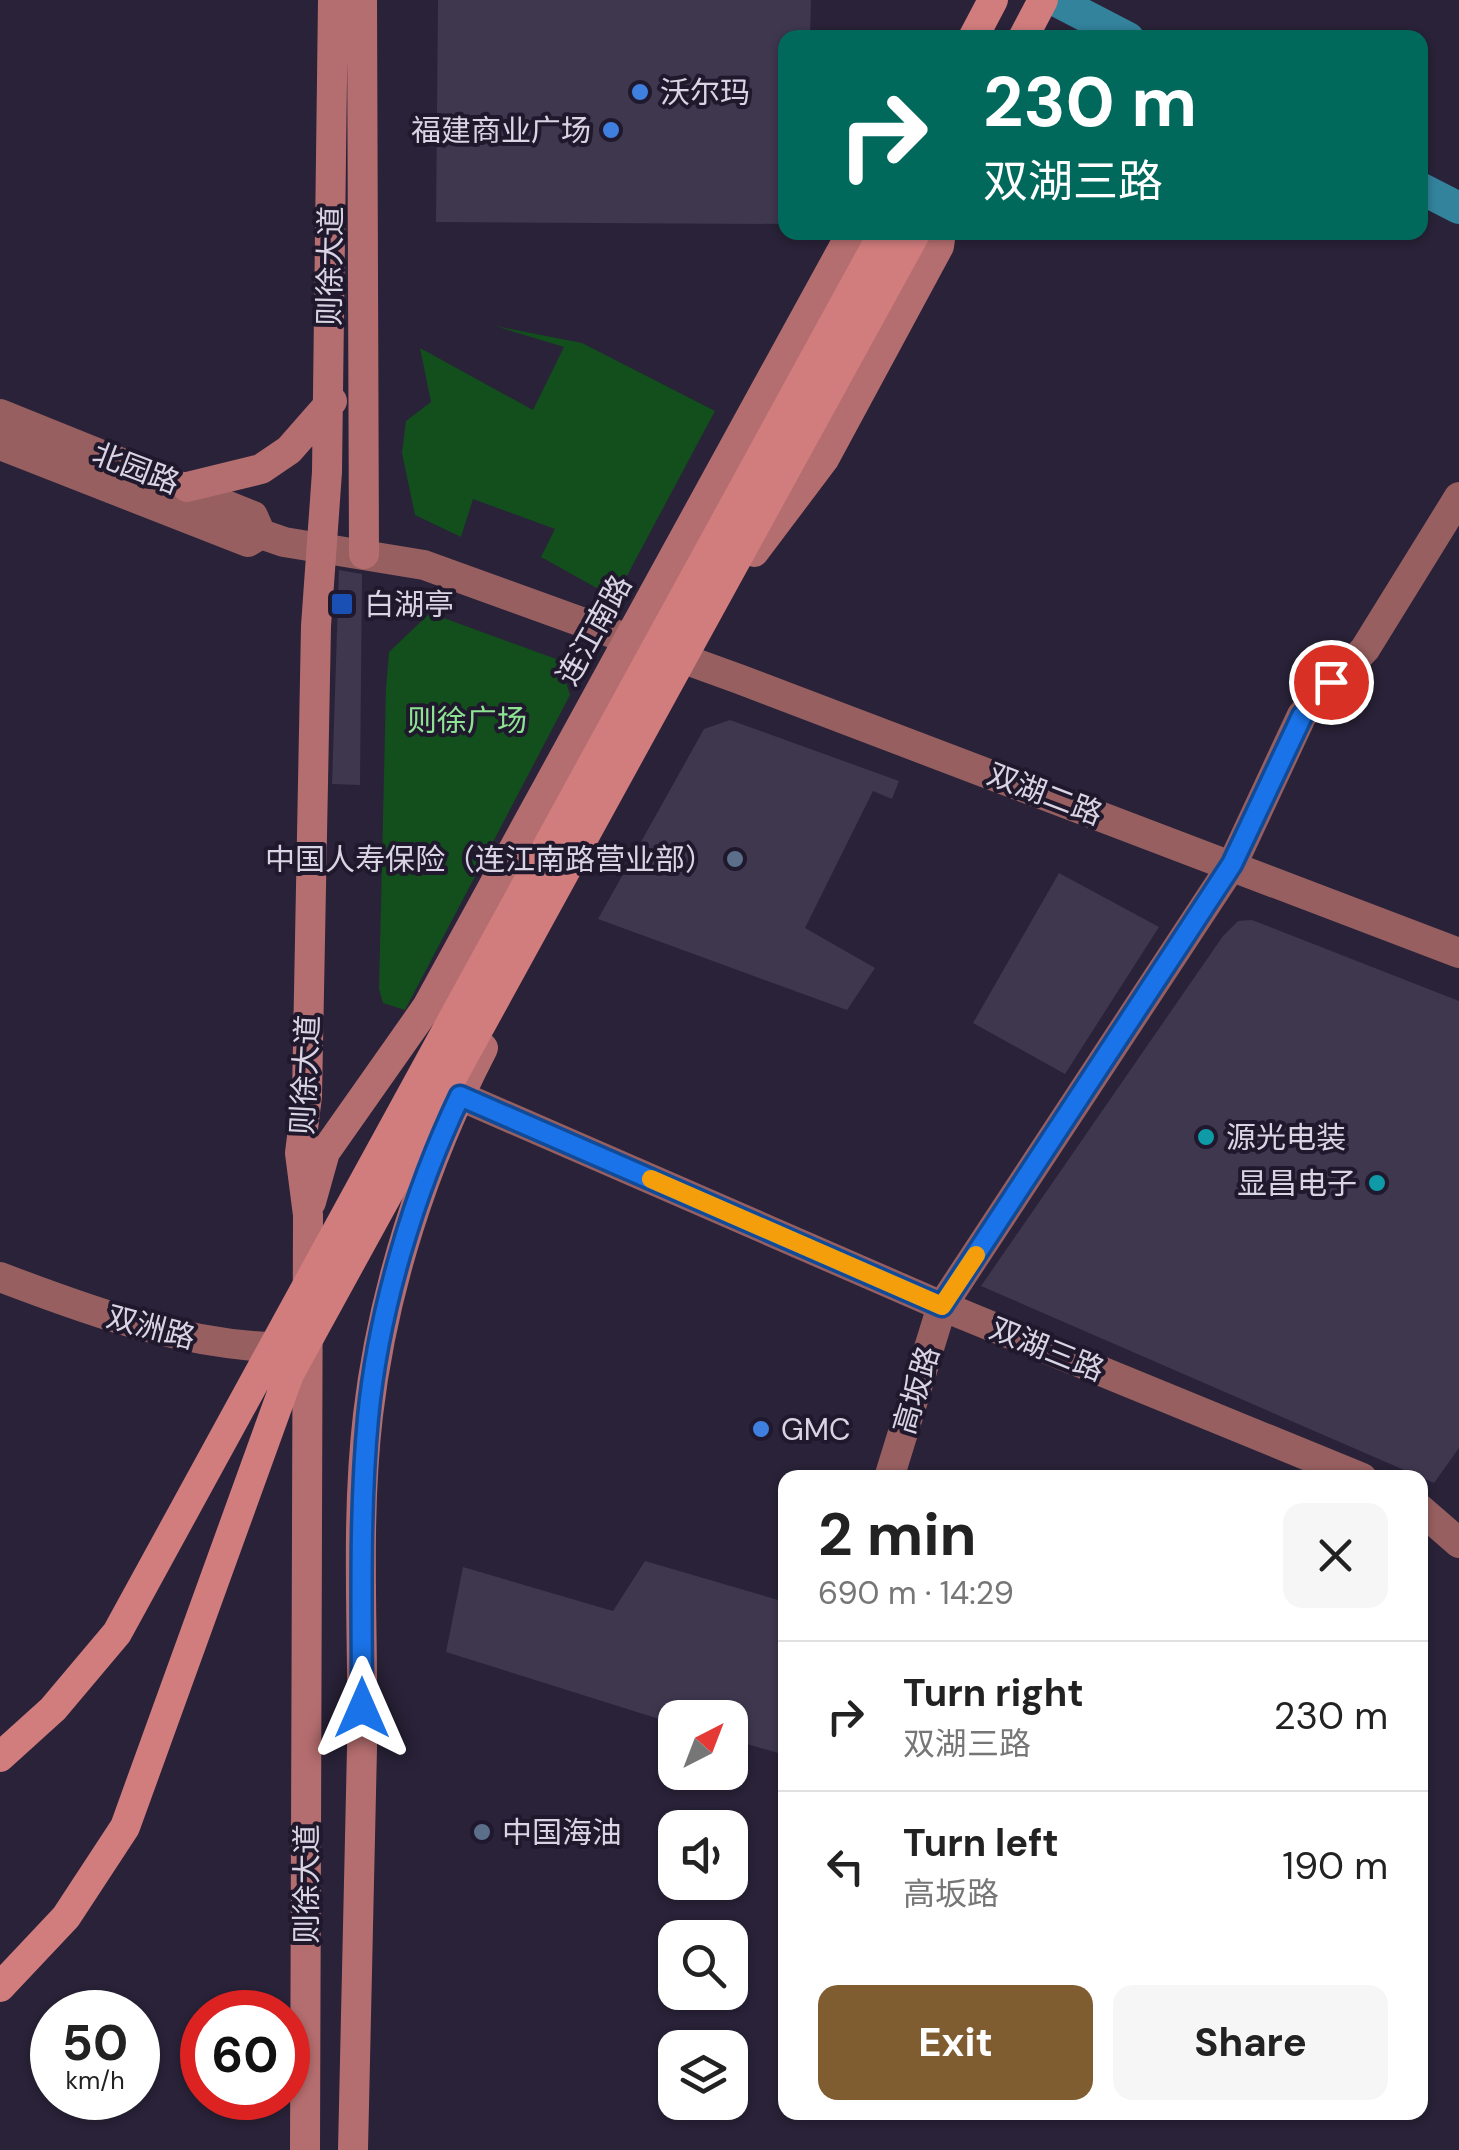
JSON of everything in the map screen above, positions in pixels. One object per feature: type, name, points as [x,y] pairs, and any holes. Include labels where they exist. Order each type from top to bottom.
[{"type":"highway","points":[[977,30],[994,0]]},
{"type":"highway","points":[[0,1757],[53,1709],[116,1633],[910,240]]},
{"type":"highway","points":[[0,1987],[66,1917],[126,1827],[288,1374],[910,240]]},
{"type":"main road","name":"则徐大道","points":[[305,2150],[308,1215],[300,1152],[308,1096],[316,626],[328,401],[333,0]]},
{"type":"main road","name":"则徐大道","points":[[362,0],[364,554]]},
{"type":"main road","name":"连江南路","points":[[308,1215],[326,1152],[428,1007],[848,240]]},
{"type":"main road","points":[[460,1096],[766,530],[824,459],[939,246],[926,240]]},
{"type":"main road","points":[[182,501],[276,460],[328,401],[366,400]]},
{"type":"main road","name":"则徐大道","points":[[353,2150],[362,1748],[362,1508],[368,1413],[400,1253],[460,1096]]},
{"type":"street","name":"北园路","points":[[0,414],[182,501]]},
{"type":"street","name":"北园路","points":[[0,446],[182,501],[252,516],[261,534],[424,565],[628,642]]},
{"type":"street","name":"高坂路","points":[[892,1470],[942,1306],[1232,864],[1302,716],[1366,649],[1459,497]]},
{"type":"street","name":"双湖二路","points":[[628,642],[1232,864],[1459,953]]},
{"type":"street","name":"双湖三路","points":[[460,1096],[942,1306],[1342,1470]]},
{"type":"street","name":"双洲路","points":[[0,1277],[168,1335],[245,1348],[307,1348]]},
{"type":"street","points":[[1428,1516],[1459,1543]]},
{"type":"green space","points":[[495,326],[582,343],[715,411],[622,585],[602,591],[541,557],[555,529],[473,499],[461,537],[415,515],[402,453],[406,421],[431,402],[420,348],[533,410],[564,347]]},
{"type":"green space","name":"则徐广场","points":[[430,613],[559,660],[570,695],[405,1010],[383,1003],[379,989],[386,688],[389,652]]},
{"type":"building","name":"福建商业广场","points":[[438,0],[811,0],[810,30],[778,30],[778,224],[436,222]]},
{"type":"building","points":[[339,570],[362,574],[360,785],[332,784]]},
{"type":"building","name":"中国人寿保险（连江南路营业部）","points":[[730,720],[899,781],[892,799],[873,791],[805,928],[875,968],[847,1010],[598,919],[704,729]]},
{"type":"building","points":[[1059,873],[1159,927],[1065,1074],[973,1023]]},
{"type":"building","points":[[1252,920],[1459,1001],[1459,1448],[1434,1483],[1428,1480],[1428,1470],[1404,1470],[981,1286],[1223,936],[1238,921]]},
{"type":"building","points":[[645,1561],[778,1600],[778,1753],[748,1744],[748,1700],[658,1700],[658,1719],[446,1652],[463,1567],[613,1611]]},
{"type":"waterway","points":[[1055,0],[1113,30]]},
{"type":"waterway","points":[[1428,192],[1459,208]]},
{"type":"slow traffic","points":[[651,1179],[942,1306],[976,1255]]},
{"type":"place","name":"沃尔玛","points":[[640,92]]},
{"type":"place","name":"福建商业广场","points":[[611,130]]},
{"type":"place","name":"白湖亭","points":[[342,604]]},
{"type":"place","name":"中国人寿保险（连江南路营业部）","points":[[735,859]]},
{"type":"place","name":"源光电装","points":[[1206,1137]]},
{"type":"place","name":"显昌电子","points":[[1377,1183]]},
{"type":"place","name":"GMC","points":[[761,1429]]},
{"type":"place","name":"中国海油","points":[[482,1832]]},
{"type":"route","points":[[362,1708],[362,1508],[368,1413],[400,1253],[428,1169],[460,1096],[942,1306],[1232,864],[1302,716],[1331,682]]}]
